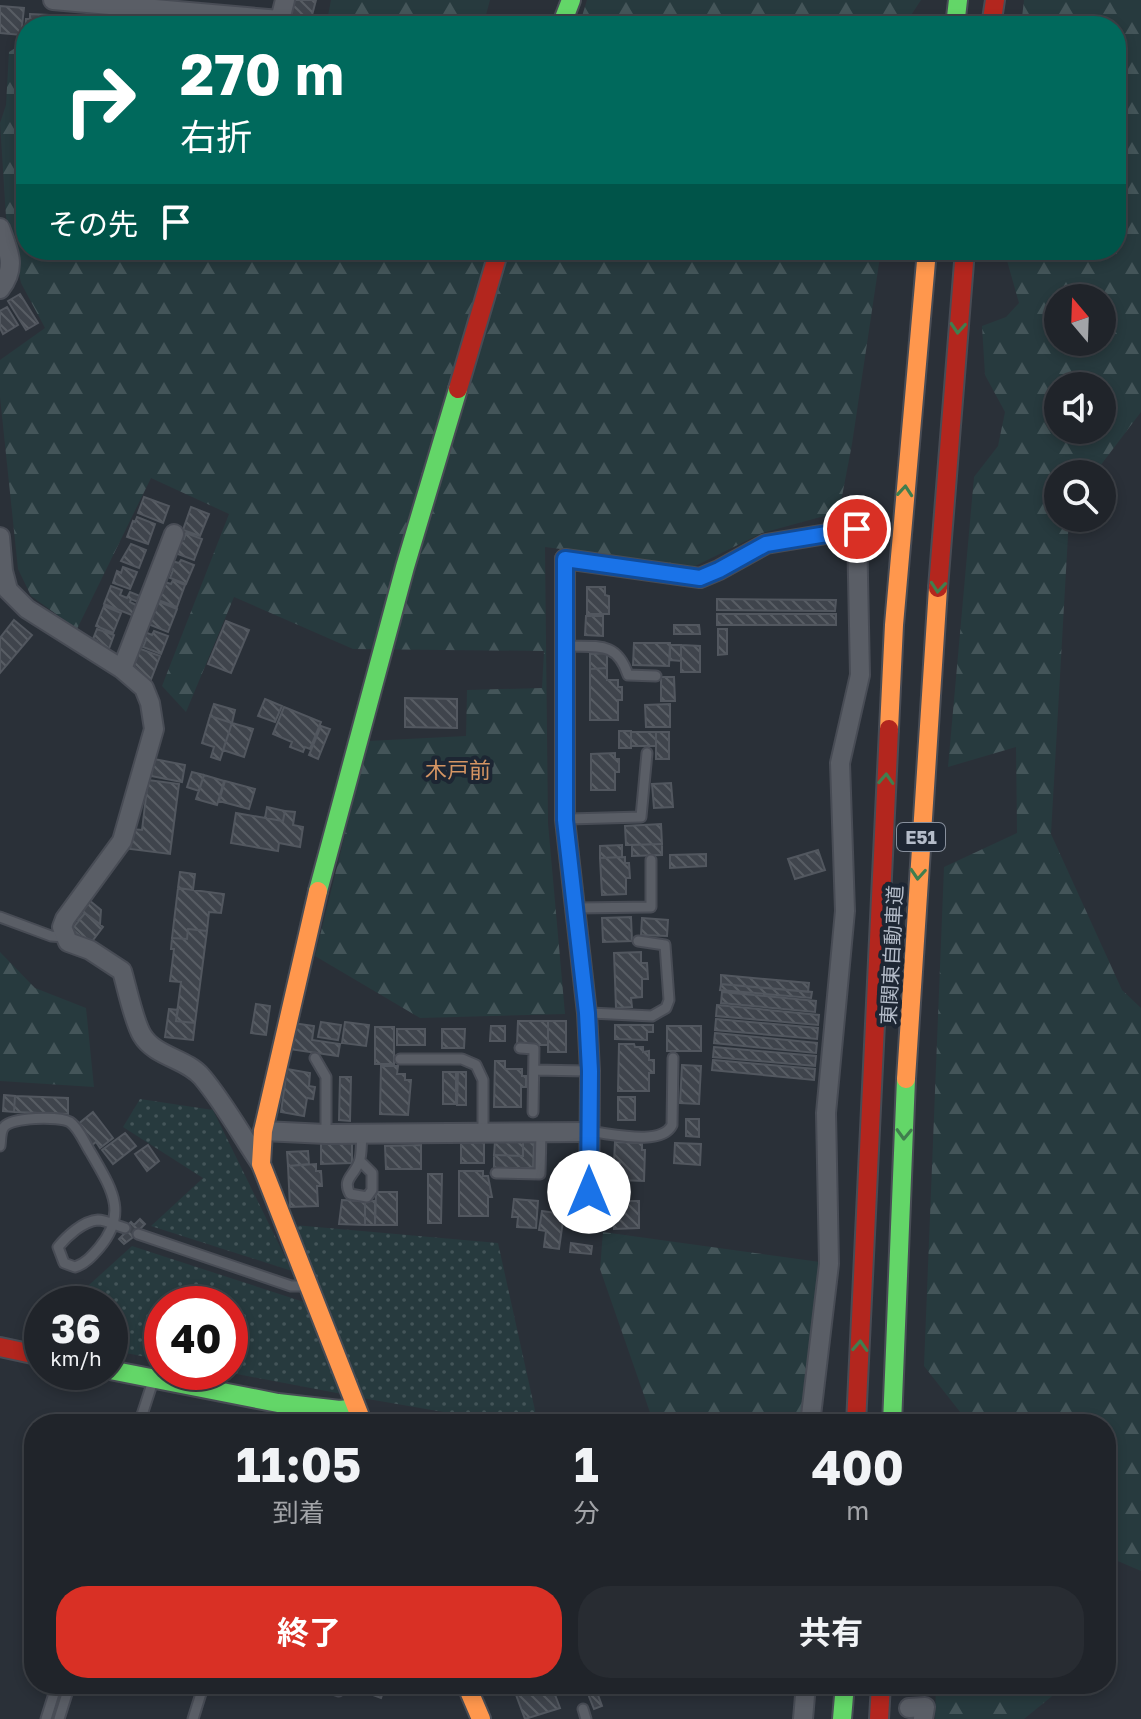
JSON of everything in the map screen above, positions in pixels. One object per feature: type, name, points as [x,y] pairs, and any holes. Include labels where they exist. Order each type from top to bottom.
[{"type":"main road","points":[[359,1414],[261,1164],[263,1131],[324,868],[405,567],[496,260]]},
{"type":"main road","name":"東関東自動車道","points":[[856,1414],[894,625],[926,260]]},
{"type":"main road","name":"東関東自動車道","points":[[892,1414],[909,1013],[931,671],[964,260]]},
{"type":"main road","points":[[565,559],[565,820],[587,1013],[590,1071],[589,1222]]},
{"type":"main road","points":[[0,1347],[24,1352]]},
{"type":"main road","points":[[214,1390],[354,1414]]},
{"type":"main road","points":[[470,1694],[481,1719]]},
{"type":"main road","points":[[842,1719],[844,1694]]},
{"type":"main road","points":[[879,1719],[880,1694]]},
{"type":"street","points":[[53,0],[203,7],[256,16]]},
{"type":"street","points":[[0,228],[11,257],[9,278],[0,289]]},
{"type":"street","points":[[565,559],[700,578],[766,544],[857,529],[860,675],[840,763],[845,911],[826,1113],[829,1264],[811,1414]]},
{"type":"street","points":[[122,669],[174,534]]},
{"type":"street","points":[[0,537],[2,578],[8,590],[27,609],[122,669],[144,688],[150,703],[154,729],[122,841],[65,919],[62,927],[64,937],[122,971],[140,1032],[146,1041],[185,1062],[201,1076],[261,1164]]},
{"type":"street","points":[[263,1131],[326,1134],[589,1132]]},
{"type":"lane","points":[[564,646],[605,647],[623,661],[628,675],[656,676]]},
{"type":"lane","points":[[565,820],[641,817],[647,753]]},
{"type":"lane","points":[[577,908],[651,907],[651,860]]},
{"type":"lane","points":[[0,917],[51,936],[64,937]]},
{"type":"lane","points":[[587,1013],[652,1016],[666,1008],[669,1000],[665,945],[638,941]]},
{"type":"lane","points":[[520,1048],[534,1049],[533,1112]]},
{"type":"lane","points":[[315,1058],[326,1077],[326,1134]]},
{"type":"lane","points":[[589,1132],[657,1138],[669,1132],[672,1125],[673,1058]]},
{"type":"lane","points":[[400,1059],[462,1059],[476,1065],[483,1080],[483,1131]]},
{"type":"lane","points":[[534,1070],[590,1071]]},
{"type":"lane","points":[[0,1146],[4,1126],[19,1119],[70,1122],[97,1164],[115,1200],[117,1213],[112,1224],[106,1239],[82,1265],[75,1267],[64,1263],[58,1247],[64,1239],[94,1220],[112,1224],[125,1228]]},
{"type":"lane","points":[[496,1173],[540,1174],[541,1132]]},
{"type":"lane","points":[[360,1161],[362,1134]]},
{"type":"lane","points":[[138,1234],[291,1286],[308,1285]]},
{"type":"lane","points":[[142,1414],[150,1390]]},
{"type":"lane","points":[[283,1414],[284,1403]]},
{"type":"lane","points":[[46,1719],[54,1694]]},
{"type":"lane","points":[[59,1719],[67,1694]]},
{"type":"lane","points":[[193,1719],[201,1694]]},
{"type":"green space","points":[[331,0],[490,0],[486,16],[328,16]]},
{"type":"green space","points":[[587,0],[921,0],[911,16],[582,16]]},
{"type":"green space","points":[[1024,0],[1141,0],[1141,412],[1105,460],[1044,460],[1044,532],[1068,532],[1051,834],[1122,990],[1141,1008],[1141,1571],[1116,1560],[1116,1414],[962,1414],[924,1366],[944,867],[1017,833],[1016,747],[948,767],[974,477],[998,446],[1005,412],[985,375],[982,326],[1006,317],[1019,303],[1007,260],[1126,260],[1126,16],[1022,16]]},
{"type":"green space","points":[[16,47],[16,260],[880,260],[839,512],[762,533],[681,573],[591,553],[545,547],[548,823],[565,1014],[420,1018],[315,956],[368,741],[466,736],[467,690],[542,688],[544,651],[353,649],[234,597],[186,712],[162,686],[229,514],[151,478],[77,629],[31,596],[18,569],[0,397],[0,360],[45,328],[21,283],[6,217],[0,123],[6,105],[9,52]]},
{"type":"green space","points":[[0,952],[35,988],[86,1008],[94,1087],[0,1081]]},
{"type":"green space","points":[[140,1099],[213,1110],[292,1271],[151,1226],[203,1178],[123,1127]]},
{"type":"green space","points":[[294,1225],[498,1243],[536,1414],[455,1414],[362,1398]]},
{"type":"green space","points":[[603,1232],[820,1262],[803,1414],[651,1414],[600,1269]]},
{"type":"green space","points":[[132,1246],[304,1302],[342,1394],[248,1376],[248,1286],[144,1286],[144,1357],[128,1353],[128,1286],[88,1286]]},
{"type":"green space","points":[[936,1694],[1055,1694],[1024,1719],[935,1719]]},
{"type":"building","points":[[294,0],[316,0],[312,16],[289,16]]},
{"type":"building","points":[[0,6],[24,8],[23,16],[16,16],[16,35],[0,33]]},
{"type":"building","points":[[89,12],[107,14],[107,16],[89,16]]},
{"type":"building","points":[[20,294],[38,323],[26,330],[8,301]]},
{"type":"building","points":[[7,307],[18,325],[3,334],[0,311]]},
{"type":"building","points":[[144,497],[169,506],[163,523],[138,513]]},
{"type":"building","points":[[191,507],[209,514],[200,536],[183,530]]},
{"type":"building","points":[[137,517],[155,524],[148,544],[127,537]]},
{"type":"building","points":[[186,533],[202,539],[194,560],[175,553]]},
{"type":"building","points":[[131,544],[146,550],[139,568],[121,561]]},
{"type":"building","points":[[181,560],[194,565],[186,584],[170,578],[172,561],[179,563]]},
{"type":"building","points":[[123,567],[137,572],[130,589],[113,583],[117,571],[121,573]]},
{"type":"building","points":[[173,580],[185,585],[177,607],[158,600],[165,582],[171,584]]},
{"type":"building","points":[[111,586],[122,590],[120,595],[127,598],[130,592],[140,596],[138,602],[131,599],[130,602],[138,606],[134,616],[104,604]]},
{"type":"building","points":[[587,587],[605,587],[605,595],[609,596],[609,614],[587,614]]},
{"type":"building","points":[[717,599],[836,600],[835,611],[717,610]]},
{"type":"building","points":[[157,601],[177,609],[168,632],[148,624]]},
{"type":"building","points":[[104,606],[121,613],[113,633],[96,626]]},
{"type":"building","points":[[717,614],[836,614],[836,625],[717,625]]},
{"type":"building","points":[[586,616],[603,616],[603,636],[585,635]]},
{"type":"building","points":[[14,620],[32,635],[0,673],[0,638]]},
{"type":"building","points":[[226,621],[249,630],[231,673],[208,664]]},
{"type":"building","points":[[674,625],[699,625],[700,634],[674,634]]},
{"type":"building","points":[[97,629],[114,635],[107,654],[94,649],[97,641],[93,639]]},
{"type":"building","points":[[718,629],[727,629],[727,654],[718,655]]},
{"type":"building","points":[[154,631],[168,636],[161,654],[143,647],[145,632],[152,635]]},
{"type":"building","points":[[634,643],[670,643],[669,666],[633,665]]},
{"type":"building","points":[[670,645],[681,645],[681,661],[670,660]]},
{"type":"building","points":[[681,645],[700,646],[700,672],[681,672]]},
{"type":"building","points":[[138,648],[160,656],[150,682],[133,671]]},
{"type":"building","points":[[607,653],[607,668],[590,669],[590,654]]},
{"type":"building","points":[[607,668],[607,680],[618,680],[618,687],[622,687],[622,700],[618,700],[618,720],[590,720],[590,669]]},
{"type":"building","points":[[661,677],[674,677],[675,701],[661,701]]},
{"type":"building","points":[[405,698],[457,699],[457,728],[405,727]]},
{"type":"building","points":[[265,699],[282,706],[275,722],[258,716]]},
{"type":"building","points":[[214,704],[235,710],[232,723],[210,716]]},
{"type":"building","points":[[670,704],[670,727],[646,727],[645,705]]},
{"type":"building","points":[[284,707],[321,722],[310,749],[305,747],[303,752],[290,747],[292,742],[273,734]]},
{"type":"building","points":[[210,716],[232,723],[220,760],[211,757],[214,747],[202,743]]},
{"type":"building","points":[[232,723],[253,729],[244,757],[223,750]]},
{"type":"building","points":[[321,726],[330,729],[318,759],[309,755]]},
{"type":"building","points":[[619,731],[631,731],[631,748],[619,748]]},
{"type":"building","points":[[631,732],[656,732],[656,746],[631,746]]},
{"type":"building","points":[[656,732],[669,732],[669,759],[656,759]]},
{"type":"building","points":[[615,753],[615,759],[619,759],[619,772],[615,772],[615,790],[591,790],[591,754]]},
{"type":"building","points":[[154,759],[185,765],[182,782],[151,776]]},
{"type":"building","points":[[192,772],[204,775],[199,791],[187,787]]},
{"type":"building","points":[[204,775],[224,781],[217,805],[196,799]]},
{"type":"building","points":[[148,780],[179,784],[170,854],[130,849],[133,829],[142,830]]},
{"type":"building","points":[[225,781],[255,789],[249,809],[219,801]]},
{"type":"building","points":[[671,783],[673,807],[654,808],[652,784]]},
{"type":"building","points":[[267,807],[285,811],[283,821],[265,818]]},
{"type":"building","points":[[285,811],[295,812],[293,825],[303,827],[300,847],[279,843],[278,851],[231,843],[236,813],[283,821]]},
{"type":"building","points":[[661,824],[662,844],[626,845],[625,826]]},
{"type":"building","points":[[662,844],[662,855],[632,856],[632,845]]},
{"type":"building","points":[[622,845],[622,857],[600,858],[600,846]]},
{"type":"building","points":[[818,850],[825,870],[795,879],[788,859]]},
{"type":"building","points":[[706,854],[706,866],[670,868],[670,855]]},
{"type":"building","points":[[625,857],[625,863],[629,863],[630,878],[626,878],[626,894],[602,895],[600,858]]},
{"type":"building","points":[[180,872],[195,874],[193,890],[178,888]]},
{"type":"building","points":[[178,888],[224,894],[221,913],[209,912],[207,931],[188,929],[187,939],[172,938]]},
{"type":"building","points":[[89,900],[101,910],[100,924],[85,913],[78,921],[75,918]]},
{"type":"building","points":[[85,913],[103,927],[90,944],[72,929]]},
{"type":"building","points":[[631,917],[632,941],[603,942],[602,918]]},
{"type":"building","points":[[642,918],[668,920],[667,936],[641,935]]},
{"type":"building","points":[[188,929],[207,931],[195,1023],[176,1021],[181,982],[170,981],[174,949],[171,949],[172,938],[187,939]]},
{"type":"building","points":[[641,952],[641,963],[647,963],[648,979],[642,979],[642,997],[631,998],[632,1007],[616,1008],[614,953]]},
{"type":"building","points":[[721,975],[809,983],[808,992],[721,984]]},
{"type":"building","points":[[721,984],[812,992],[811,998],[720,990]]},
{"type":"building","points":[[722,992],[816,1001],[815,1012],[721,1003]]},
{"type":"building","points":[[256,1004],[270,1006],[266,1035],[251,1033]]},
{"type":"building","points":[[717,1005],[819,1015],[818,1025],[716,1016]]},
{"type":"building","points":[[169,1009],[178,1010],[176,1021],[195,1023],[193,1040],[165,1037]]},
{"type":"building","points":[[716,1019],[818,1028],[817,1039],[715,1030]]},
{"type":"building","points":[[518,1021],[548,1021],[548,1045],[517,1045]]},
{"type":"building","points":[[548,1021],[566,1021],[566,1052],[548,1052]]},
{"type":"building","points":[[321,1022],[341,1025],[338,1040],[318,1037]]},
{"type":"building","points":[[345,1022],[369,1025],[366,1046],[342,1043]]},
{"type":"building","points":[[293,1023],[314,1026],[312,1040],[340,1044],[338,1056],[289,1049]]},
{"type":"building","points":[[615,1025],[653,1025],[653,1032],[647,1032],[647,1040],[615,1039]]},
{"type":"building","points":[[491,1026],[505,1026],[505,1041],[490,1041]]},
{"type":"building","points":[[667,1026],[701,1026],[701,1051],[667,1051]]},
{"type":"building","points":[[375,1027],[394,1027],[394,1064],[375,1064]]},
{"type":"building","points":[[397,1029],[425,1029],[425,1045],[397,1045]]},
{"type":"building","points":[[442,1029],[465,1029],[464,1048],[442,1048]]},
{"type":"building","points":[[715,1033],[817,1043],[816,1053],[714,1043]]},
{"type":"building","points":[[619,1044],[634,1044],[635,1047],[643,1047],[643,1052],[649,1051],[649,1060],[654,1060],[654,1073],[649,1073],[649,1091],[618,1091]]},
{"type":"building","points":[[714,1047],[816,1056],[815,1066],[713,1057]]},
{"type":"building","points":[[713,1060],[815,1069],[814,1080],[712,1070]]},
{"type":"building","points":[[495,1061],[505,1061],[505,1069],[522,1069],[522,1076],[526,1076],[526,1087],[521,1087],[521,1107],[494,1107]]},
{"type":"building","points":[[682,1065],[701,1066],[699,1104],[680,1103]]},
{"type":"building","points":[[381,1066],[398,1066],[397,1074],[405,1074],[405,1080],[411,1080],[408,1115],[380,1114]]},
{"type":"building","points":[[287,1069],[310,1073],[309,1086],[315,1087],[313,1099],[307,1098],[304,1116],[281,1112]]},
{"type":"building","points":[[443,1072],[456,1072],[456,1104],[443,1104]]},
{"type":"building","points":[[458,1072],[466,1072],[466,1105],[457,1105]]},
{"type":"building","points":[[340,1077],[351,1077],[350,1121],[339,1120]]},
{"type":"building","points":[[4,1095],[15,1096],[14,1112],[3,1111]]},
{"type":"building","points":[[15,1096],[68,1098],[68,1114],[14,1112]]},
{"type":"building","points":[[618,1097],[635,1097],[635,1120],[618,1120]]},
{"type":"building","points":[[93,1112],[113,1138],[100,1148],[96,1142],[92,1145],[77,1125]]},
{"type":"building","points":[[686,1119],[699,1119],[699,1137],[686,1136]]},
{"type":"building","points":[[125,1133],[136,1146],[113,1164],[102,1150]]},
{"type":"building","points":[[495,1141],[523,1142],[523,1156],[494,1155]]},
{"type":"building","points":[[352,1142],[352,1163],[321,1164],[321,1143]]},
{"type":"building","points":[[484,1142],[484,1163],[461,1163],[461,1143]]},
{"type":"building","points":[[523,1142],[534,1142],[533,1168],[494,1168],[494,1155],[523,1156]]},
{"type":"building","points":[[615,1142],[642,1143],[642,1150],[645,1150],[644,1181],[619,1180],[620,1162],[614,1162]]},
{"type":"building","points":[[675,1143],[701,1144],[700,1165],[674,1163]]},
{"type":"building","points":[[148,1145],[159,1161],[147,1171],[135,1154]]},
{"type":"building","points":[[421,1145],[421,1169],[386,1169],[385,1146]]},
{"type":"building","points":[[308,1151],[309,1164],[288,1166],[287,1152]]},
{"type":"building","points":[[316,1164],[316,1171],[321,1171],[322,1186],[317,1186],[318,1206],[290,1207],[288,1166]]},
{"type":"building","points":[[459,1171],[483,1171],[483,1176],[488,1176],[492,1197],[488,1197],[488,1216],[459,1216]]},
{"type":"building","points":[[428,1174],[442,1174],[441,1223],[428,1223]]},
{"type":"building","points":[[376,1192],[397,1192],[397,1225],[375,1225]]},
{"type":"building","points":[[514,1199],[538,1201],[536,1228],[517,1227],[518,1217],[512,1217]]},
{"type":"building","points":[[342,1200],[365,1201],[365,1225],[339,1224]]},
{"type":"building","points":[[365,1201],[375,1201],[375,1225],[365,1225]]},
{"type":"building","points":[[614,1201],[639,1201],[639,1228],[614,1229]]},
{"type":"building","points":[[542,1211],[564,1214],[559,1249],[544,1247],[546,1231],[539,1230]]},
{"type":"building","points":[[140,1219],[145,1224],[140,1232],[124,1244],[119,1239],[124,1234],[122,1231],[131,1222],[134,1225]]},
{"type":"building","points":[[571,1243],[592,1246],[591,1254],[570,1252]]},
{"type":"building","points":[[516,1694],[555,1694],[560,1708],[525,1719]]},
{"type":"building","points":[[588,1694],[598,1694],[602,1706],[594,1709]]},
{"type":"traffic: fast","points":[[565,16],[571,0]]},
{"type":"traffic: fast","points":[[956,16],[958,0]]},
{"type":"traffic: fast","points":[[318,891],[405,567],[458,389]]},
{"type":"traffic: fast","points":[[892,1414],[906,1079]]},
{"type":"traffic: fast","points":[[128,1374],[278,1403],[340,1410],[356,1408]]},
{"type":"traffic: fast","points":[[842,1719],[844,1694]]},
{"type":"traffic: slow","points":[[889,729],[894,625],[926,260]]},
{"type":"traffic: slow","points":[[906,1079],[938,588]]},
{"type":"traffic: slow","points":[[318,891],[263,1131],[261,1164],[359,1414]]},
{"type":"traffic: slow","points":[[470,1694],[481,1719]]},
{"type":"traffic: jam","points":[[993,16],[995,0]]},
{"type":"traffic: jam","points":[[458,389],[496,260]]},
{"type":"traffic: jam","points":[[938,588],[964,260]]},
{"type":"traffic: jam","points":[[565,559],[565,820],[587,1013],[590,1071],[589,1222]]},
{"type":"traffic: jam","points":[[856,1414],[889,729]]},
{"type":"traffic: jam","points":[[0,1347],[24,1352]]},
{"type":"traffic: jam","points":[[879,1719],[880,1694]]},
{"type":"district","name":"木戸前","points":[[458,769]]},
{"type":"route","points":[[589,1192],[587,1013],[565,820],[565,559],[700,578],[766,544],[857,529]]}]
